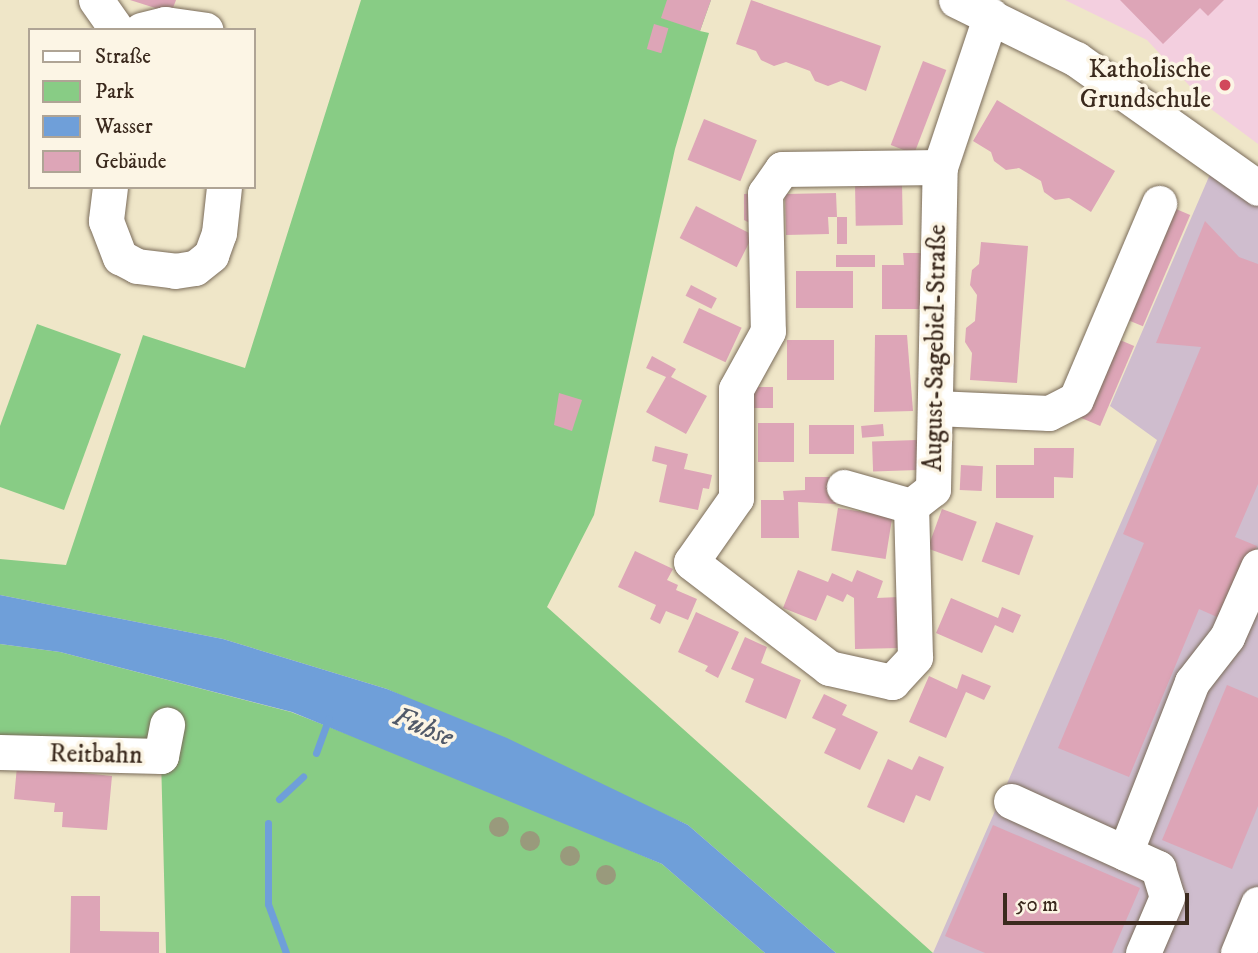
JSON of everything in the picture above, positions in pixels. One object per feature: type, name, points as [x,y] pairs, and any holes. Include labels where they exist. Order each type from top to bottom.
[{"type":"street","points":[[96,0],[116,28]]},
{"type":"street","points":[[956,0],[1076,58],[1258,188]]},
{"type":"street","name":"August-Sagebiel-Straße","points":[[940,167],[782,169],[765,193],[768,331],[736,389],[736,498],[691,562],[829,668],[892,682],[915,657],[911,506],[933,489],[940,167],[990,15]]},
{"type":"street","points":[[149,28],[164,24],[192,28]]},
{"type":"street","points":[[110,189],[106,221],[120,257],[137,266],[175,271],[195,268],[211,255],[219,233],[223,189]]},
{"type":"street","points":[[935,408],[1049,413],[1076,399],[1160,203]]},
{"type":"street","points":[[844,487],[911,506]]},
{"type":"street","points":[[1125,853],[1192,682],[1227,637],[1258,567]]},
{"type":"street","name":"Reitbahn","points":[[0,752],[161,757],[167,725]]},
{"type":"street","points":[[1011,801],[1158,868],[1167,897],[1143,953]]},
{"type":"street","points":[[1238,953],[1258,904]]},
{"type":"shaded area","name":"Katholische Grundschule","points":[[1065,0],[1258,0],[1258,144],[1211,109],[1147,40]]},
{"type":"shaded area","points":[[1214,165],[1258,196],[1258,953],[933,953],[1157,440],[1110,406]]},
{"type":"green space","points":[[361,0],[711,0],[700,31],[709,33],[675,149],[594,515],[547,607],[933,953],[836,953],[688,825],[387,689],[223,639],[0,595],[0,559],[66,565],[143,335],[245,368]]},
{"type":"green space","points":[[37,324],[121,354],[64,510],[0,487],[0,426]]},
{"type":"green space","points":[[0,644],[60,652],[291,712],[485,788],[662,864],[765,953],[166,953],[161,757],[0,750]]},
{"type":"water","name":"Fuhse","points":[[0,595],[223,639],[387,689],[507,738],[688,825],[836,953],[765,953],[662,864],[292,712],[60,652],[0,644]]},
{"type":"building","points":[[130,0],[176,0],[171,13]]},
{"type":"building","points":[[667,0],[711,0],[700,31],[661,18]]},
{"type":"building","points":[[751,0],[881,46],[866,91],[841,81],[828,86],[815,81],[810,71],[786,62],[774,66],[761,60],[756,51],[736,44]]},
{"type":"building","points":[[1120,0],[1224,0],[1208,16],[1200,8],[1163,44]]},
{"type":"building","points":[[654,24],[668,28],[661,53],[647,49]]},
{"type":"building","points":[[923,61],[946,70],[914,154],[891,145]]},
{"type":"building","points":[[997,100],[1115,171],[1091,212],[1069,198],[1055,200],[1044,192],[1041,181],[1019,168],[1006,170],[994,161],[991,152],[973,141]]},
{"type":"building","points":[[704,119],[757,140],[740,181],[688,160]]},
{"type":"building","points":[[902,182],[903,225],[856,226],[855,183]]},
{"type":"building","points":[[757,193],[757,227],[744,220],[744,194]]},
{"type":"building","points":[[836,193],[837,217],[828,217],[829,234],[786,235],[785,194]]},
{"type":"building","points":[[696,206],[753,235],[737,267],[680,238]]},
{"type":"building","points":[[1169,206],[1190,215],[1143,326],[1122,317]]},
{"type":"building","points":[[837,217],[847,217],[847,244],[837,244]]},
{"type":"building","points":[[1205,221],[1239,257],[1258,264],[1258,484],[1235,537],[1257,546],[1226,621],[1199,609],[1129,777],[1058,748],[1144,543],[1123,534],[1201,347],[1156,343]]},
{"type":"building","points":[[981,242],[1028,246],[1017,383],[970,380],[972,353],[965,342],[966,328],[975,321],[977,295],[970,285],[972,270],[979,264]]},
{"type":"building","points":[[903,253],[922,253],[922,309],[882,309],[882,265],[904,265]]},
{"type":"building","points":[[836,255],[875,255],[875,267],[836,267]]},
{"type":"building","points":[[796,271],[853,271],[853,308],[796,308]]},
{"type":"building","points":[[691,285],[717,298],[711,309],[686,296]]},
{"type":"building","points":[[699,308],[742,328],[726,362],[683,342]]},
{"type":"building","points":[[875,335],[907,335],[913,411],[874,412]]},
{"type":"building","points":[[1113,337],[1134,346],[1100,426],[1079,417]]},
{"type":"building","points":[[787,340],[834,340],[834,380],[787,380]]},
{"type":"building","points":[[652,356],[676,369],[671,377],[707,396],[686,434],[646,412],[666,377],[646,368]]},
{"type":"building","points":[[747,387],[773,387],[773,408],[747,408]]},
{"type":"building","points":[[559,393],[582,400],[572,431],[554,425]]},
{"type":"building","points":[[758,423],[794,423],[794,462],[758,462]]},
{"type":"building","points":[[883,424],[884,436],[862,438],[861,426]]},
{"type":"building","points":[[809,425],[854,425],[854,454],[809,454]]},
{"type":"building","points":[[917,440],[918,470],[873,472],[872,442]]},
{"type":"building","points":[[655,446],[688,454],[684,469],[712,475],[709,489],[703,488],[698,510],[659,502],[667,465],[652,461]]},
{"type":"building","points":[[1034,448],[1074,448],[1073,478],[1054,477],[1054,498],[996,498],[996,465],[1034,465]]},
{"type":"building","points":[[961,465],[983,466],[982,491],[960,490]]},
{"type":"building","points":[[805,477],[829,477],[836,504],[798,502],[799,538],[761,538],[761,500],[784,500],[783,491],[805,490]]},
{"type":"building","points":[[838,508],[892,517],[886,559],[831,550]]},
{"type":"building","points":[[942,509],[977,522],[962,561],[928,548]]},
{"type":"building","points":[[996,522],[1034,536],[1019,575],[982,561]]},
{"type":"building","points":[[635,551],[673,569],[667,580],[678,585],[676,590],[697,599],[688,620],[666,611],[660,624],[650,619],[656,605],[618,587]]},
{"type":"building","points":[[798,570],[828,582],[832,573],[852,582],[857,570],[883,581],[877,598],[899,597],[900,648],[855,649],[854,598],[847,594],[843,602],[827,595],[816,621],[783,608]]},
{"type":"building","points":[[951,598],[998,618],[1002,607],[1021,615],[1013,633],[995,625],[982,653],[936,633]]},
{"type":"building","points":[[696,612],[739,632],[718,678],[705,671],[708,666],[678,652]]},
{"type":"building","points":[[745,637],[767,647],[761,663],[801,680],[786,719],[745,702],[754,679],[731,669]]},
{"type":"building","points":[[962,674],[991,686],[984,700],[966,692],[946,738],[909,722],[929,676],[957,689]]},
{"type":"building","points":[[1227,685],[1258,698],[1258,806],[1232,869],[1162,840]]},
{"type":"building","points":[[824,694],[847,705],[842,715],[878,732],[860,770],[824,753],[836,729],[812,718]]},
{"type":"building","points":[[919,756],[944,767],[930,801],[916,795],[904,823],[867,807],[888,759],[912,770]]},
{"type":"building","points":[[17,766],[112,776],[107,830],[62,827],[63,812],[54,812],[55,803],[14,799]]},
{"type":"building","points":[[993,825],[1140,888],[1112,953],[985,953],[945,936]]},
{"type":"building","points":[[71,896],[100,896],[100,931],[159,932],[159,953],[70,953]]},
{"type":"waterway","points":[[316,753],[329,718]]},
{"type":"waterway","points":[[279,799],[303,777]]},
{"type":"waterway","points":[[268,823],[268,904],[286,953]]},
{"type":"place","name":"Katholische Grundschule","points":[[1225,85]]}]
